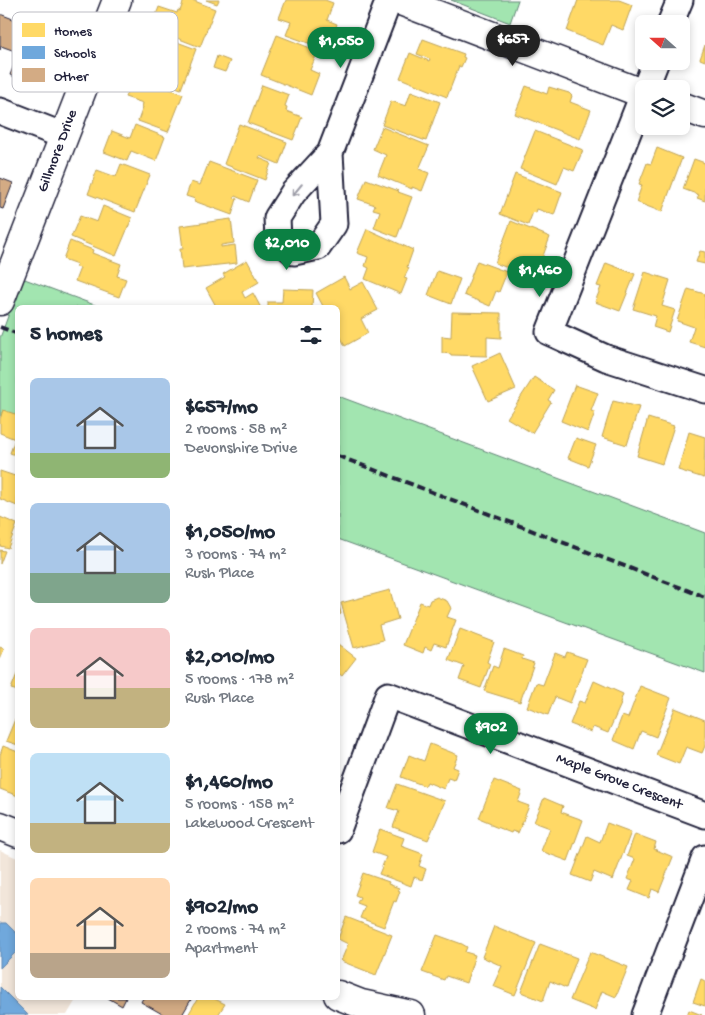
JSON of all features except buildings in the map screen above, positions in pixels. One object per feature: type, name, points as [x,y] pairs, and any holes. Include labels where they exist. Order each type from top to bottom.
[{"type":"street","name":"Gillmore Drive","points":[[112,12],[117,0]]},
{"type":"street","points":[[330,153],[389,0]]},
{"type":"street","points":[[398,0],[635,89]]},
{"type":"street","points":[[674,15],[680,0]]},
{"type":"street","name":"Gillmore Drive","points":[[0,301],[81,92]]},
{"type":"street","points":[[690,109],[705,115]]},
{"type":"street","points":[[0,111],[64,136]]},
{"type":"street","points":[[635,114],[548,332],[606,358],[705,390]]},
{"type":"street","name":"Maple Grove Crescent","points":[[340,825],[388,695],[705,815]]},
{"type":"street","points":[[0,826],[15,832]]},
{"type":"street","points":[[645,1015],[705,858]]},
{"type":"street","points":[[340,996],[361,1004],[411,1015]]},
{"type":"shaded area","points":[[0,850],[15,857],[15,1000],[76,1000],[67,1015],[0,1015]]},
{"type":"green space","points":[[451,0],[518,0],[510,23]]},
{"type":"green space","points":[[22,278],[95,305],[15,305],[15,421],[0,416],[0,338]]},
{"type":"green space","points":[[340,397],[705,533],[705,673],[340,540]]},
{"type":"railway","points":[[0,327],[15,333]]},
{"type":"railway","points":[[340,457],[705,597]]}]
